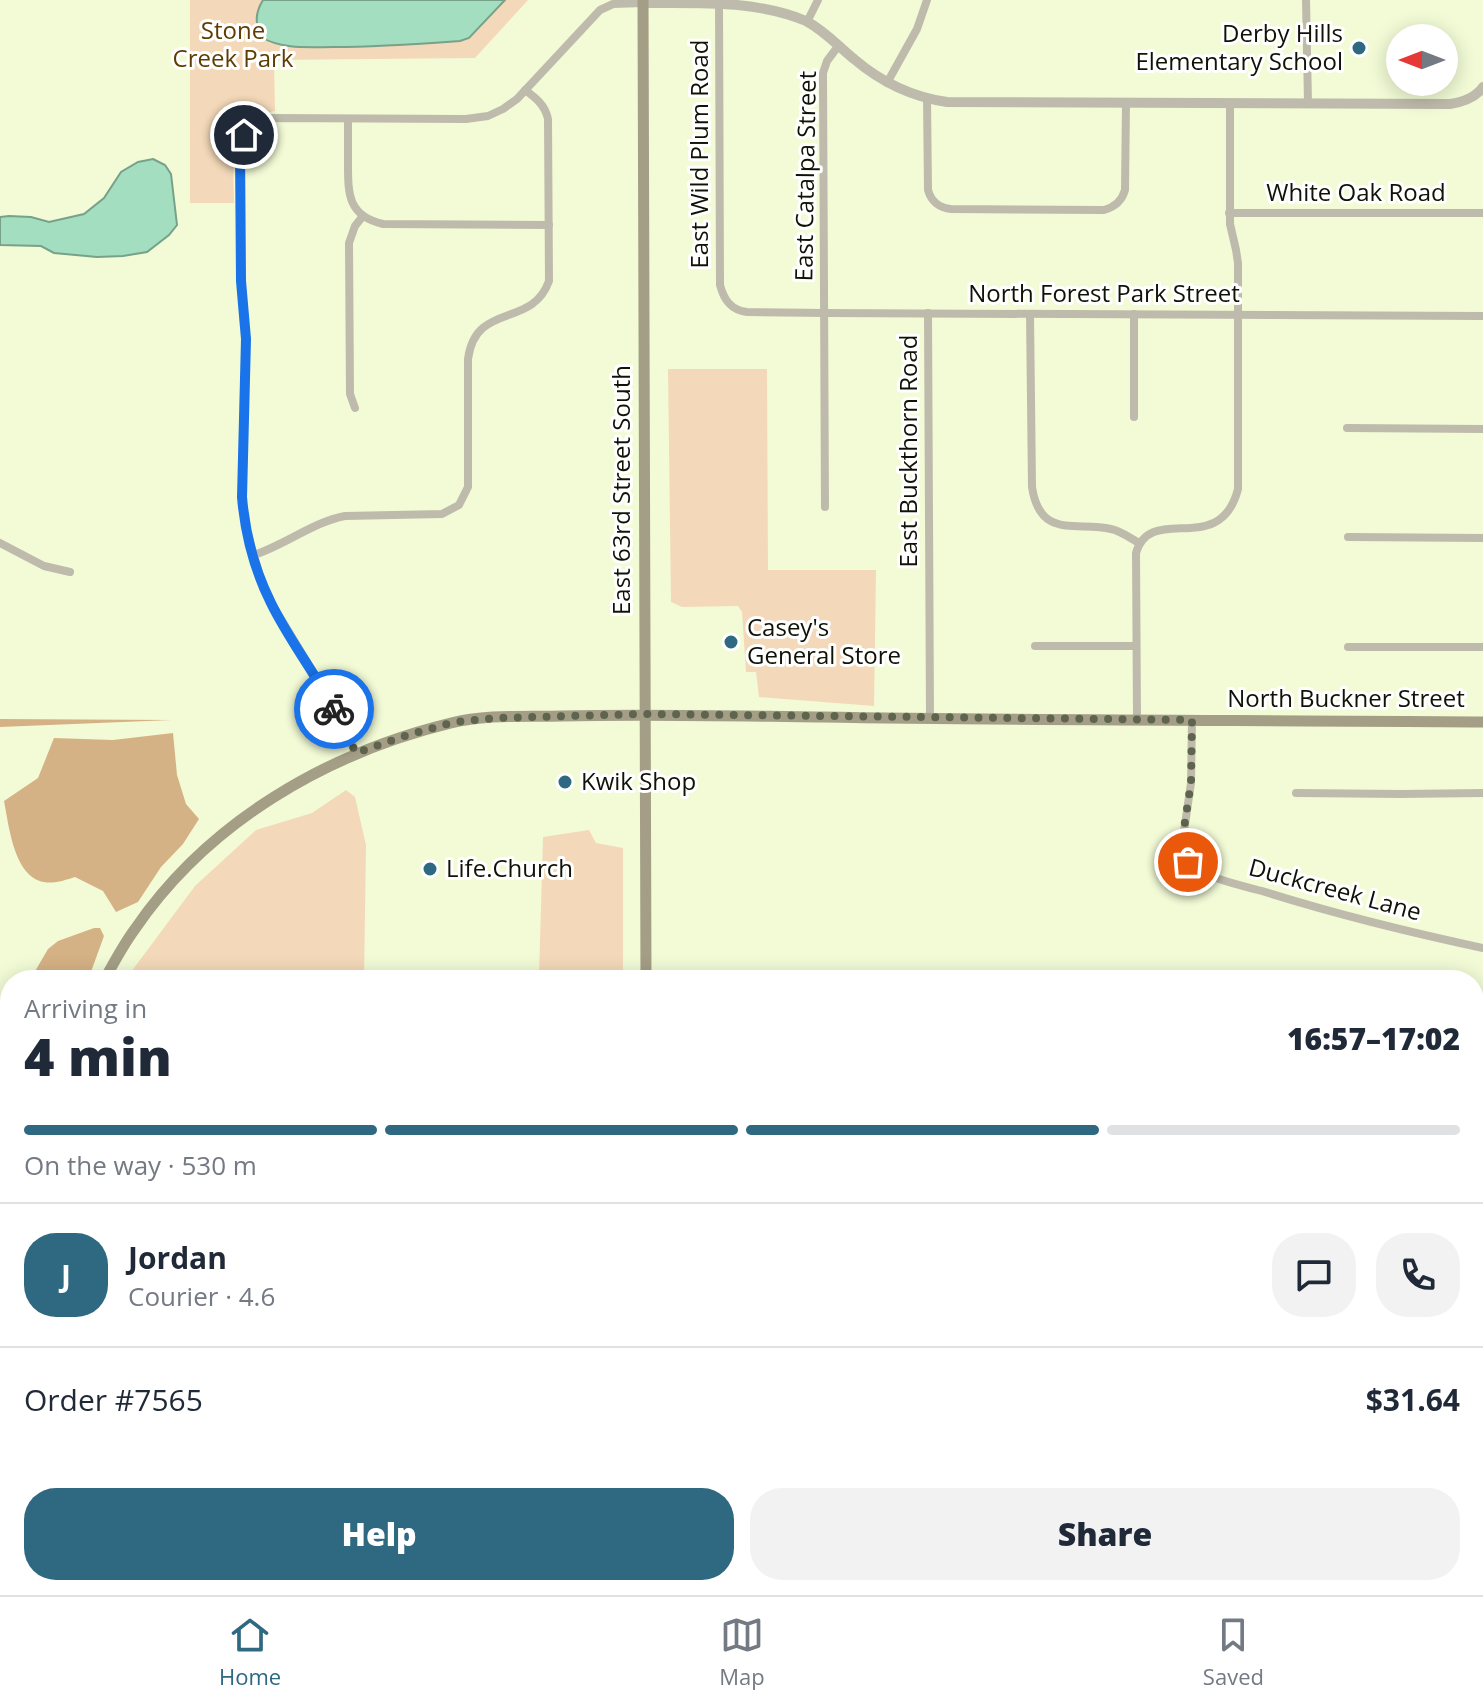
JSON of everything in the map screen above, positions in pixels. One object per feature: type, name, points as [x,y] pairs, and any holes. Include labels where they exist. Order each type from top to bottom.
[{"type":"main road","name":"East 63rd Street South","points":[[643,2],[638,714],[646,970]]},
{"type":"main road","name":"North Buckner Street","points":[[110,970],[135,928],[167,888],[229,829],[280,792],[356,753],[454,722],[638,714],[1483,722]]},
{"type":"street","points":[[807,22],[818,0]]},
{"type":"street","points":[[887,83],[917,29],[927,0]]},
{"type":"street","points":[[1306,0],[1308,103]]},
{"type":"street","points":[[356,753],[326,693],[272,604],[246,528],[242,497],[246,339],[241,281],[240,149],[248,129],[259,122],[272,118],[456,119],[488,116],[503,109],[525,90],[600,10],[613,4],[643,2],[719,2],[776,9],[807,22],[887,83],[927,98],[957,102],[1450,104],[1482,92]]},
{"type":"street","name":"East Wild Plum Road","points":[[719,2],[720,285],[727,303]]},
{"type":"street","name":"East Catalpa Street","points":[[825,507],[823,73],[827,61],[839,45]]},
{"type":"street","points":[[254,555],[335,518],[442,514],[462,502],[468,483],[470,347],[482,327],[492,320],[531,306],[539,299],[546,289],[550,272],[548,119],[545,109],[525,90]]},
{"type":"street","points":[[927,98],[928,190],[937,204],[951,209],[1104,210],[1114,206],[1123,198],[1125,190],[1126,103]]},
{"type":"street","points":[[1137,719],[1136,553],[1139,543],[1145,536],[1160,529],[1213,524],[1228,512],[1238,489],[1238,263],[1229,213],[1230,103]]},
{"type":"street","points":[[348,119],[349,196],[363,216],[374,223],[549,225]]},
{"type":"street","name":"White Oak Road","points":[[1229,213],[1483,213]]},
{"type":"street","points":[[355,408],[350,394],[349,243],[355,226],[363,216]]},
{"type":"street","name":"North Forest Park Street","points":[[727,303],[742,312],[1483,316]]},
{"type":"street","name":"East Buckthorn Road","points":[[928,313],[930,718]]},
{"type":"street","points":[[1030,314],[1032,487],[1038,507],[1049,519],[1065,527],[1112,529],[1139,543]]},
{"type":"street","points":[[1134,314],[1134,417]]},
{"type":"street","points":[[1347,428],[1483,429]]},
{"type":"street","points":[[1348,537],[1483,538]]},
{"type":"street","points":[[0,543],[44,566],[70,572]]},
{"type":"street","points":[[1035,646],[1136,646]]},
{"type":"street","points":[[1348,647],[1483,647]]},
{"type":"street","name":"Duckcreek Lane","points":[[1192,720],[1191,783],[1182,841],[1184,854],[1193,866],[1218,878],[1338,914],[1483,948]]},
{"type":"street","points":[[1296,793],[1483,793]]},
{"type":"green space","name":"Stone Creek Park","points":[[190,0],[528,0],[475,58],[274,60],[275,111],[259,115],[240,133],[234,159],[234,203],[190,203]]},
{"type":"green space","points":[[668,369],[767,369],[768,570],[876,570],[874,706],[759,697],[756,672],[746,672],[742,612],[738,606],[682,607],[671,602]]},
{"type":"green space","points":[[346,790],[355,797],[366,845],[364,970],[132,970],[195,886],[256,830],[312,813]]},
{"type":"green space","points":[[589,830],[596,843],[623,848],[623,970],[539,970],[543,837]]},
{"type":"shaded area","points":[[263,0],[505,0],[469,38],[460,41],[315,47],[287,46],[261,37],[257,18]]},
{"type":"shaded area","points":[[153,159],[165,165],[171,174],[177,225],[147,252],[97,257],[54,253],[41,246],[0,245],[0,217],[31,217],[49,222],[84,214],[104,198],[121,172],[138,162]]},
{"type":"shaded area","points":[[0,719],[172,720],[0,727]]},
{"type":"shaded area","points":[[173,733],[177,775],[186,804],[199,819],[138,902],[116,912],[103,891],[75,877],[44,882],[26,871],[15,849],[4,801],[38,778],[54,738],[113,740]]},
{"type":"shaded area","points":[[94,928],[100,928],[104,936],[92,970],[36,970],[48,949],[58,941]]},
{"type":"way so far","points":[[334,709],[356,753],[454,722],[496,718],[645,714],[1192,720],[1191,783],[1182,841],[1188,862]]},
{"type":"place","name":"Derby Hills Elementary School","points":[[1359,48]]},
{"type":"place","name":"Casey's General Store","points":[[731,642]]},
{"type":"place","name":"Kwik Shop","points":[[565,782]]},
{"type":"place","name":"Life.Church","points":[[430,869]]},
{"type":"route","points":[[244,135],[240,149],[241,281],[246,339],[243,513],[261,580],[272,604],[334,709]]}]
